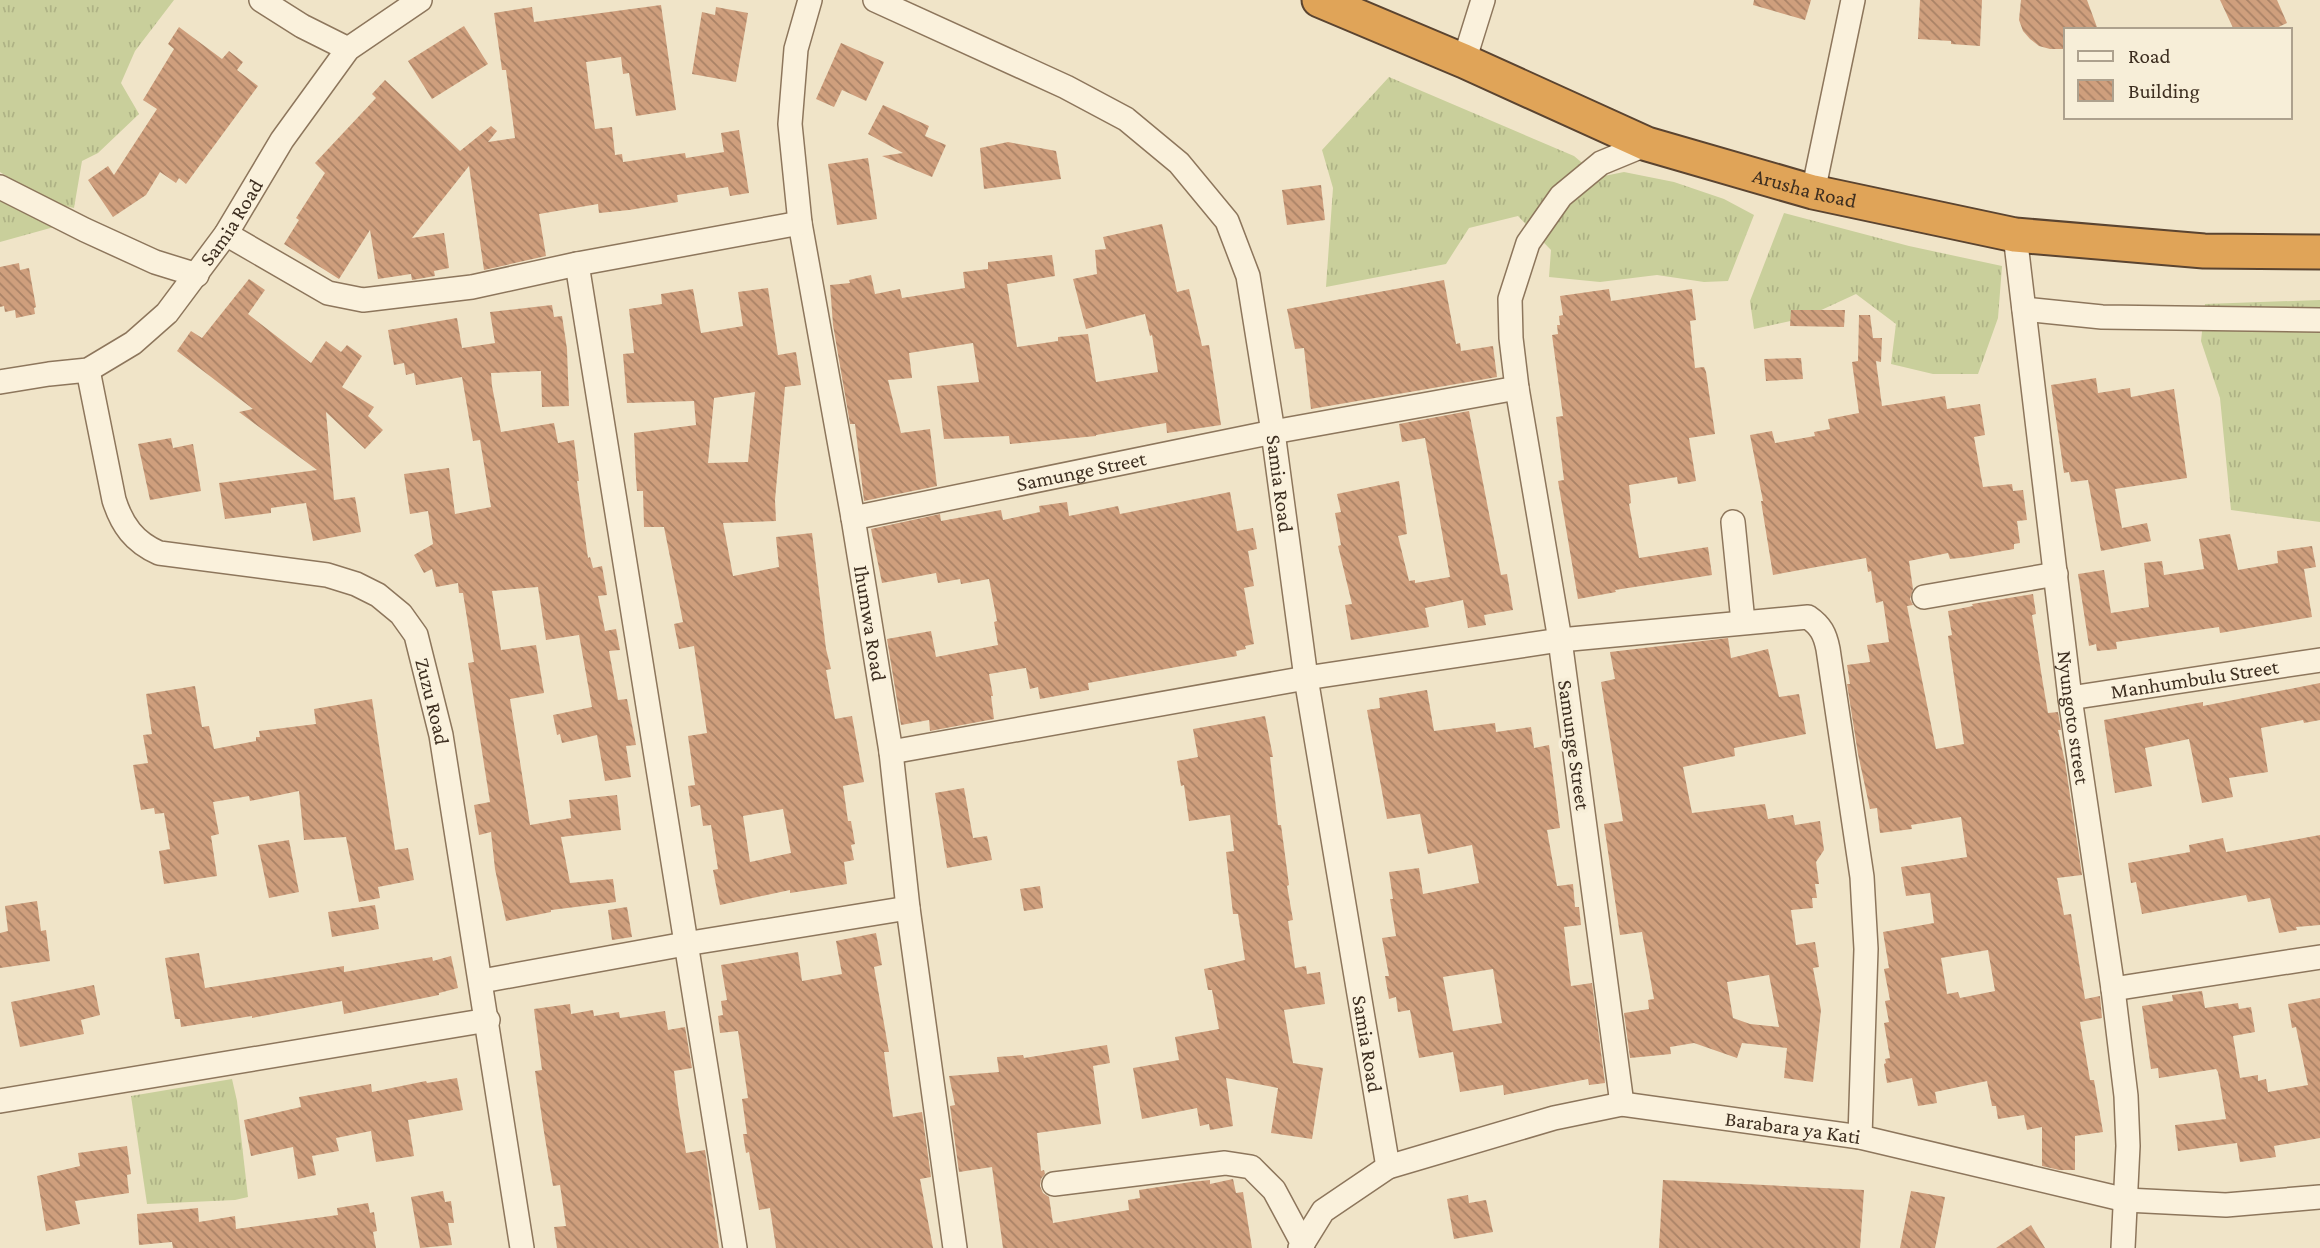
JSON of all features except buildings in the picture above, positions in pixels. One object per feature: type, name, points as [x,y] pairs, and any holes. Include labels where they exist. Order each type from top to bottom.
[{"type":"highway","name":"Arusha Road","points":[[1319,0],[1464,61],[1647,144],[1813,192],[2015,235],[2204,251],[2320,252]]},
{"type":"street","points":[[261,0],[302,26],[348,50]]},
{"type":"street","name":"Samia Road","points":[[0,382],[88,370],[133,343],[167,313],[226,234],[282,140],[348,50],[420,0]]},
{"type":"street","name":"Ihumwa Road","points":[[810,0],[796,49],[790,124],[800,223],[853,517],[891,752],[908,908],[956,1248]]},
{"type":"street","name":"Samia Road","points":[[875,0],[1066,87],[1126,119],[1179,163],[1227,221],[1248,276],[1273,432],[1306,678],[1388,1167]]},
{"type":"street","points":[[1464,61],[1483,0]]},
{"type":"street","points":[[1813,192],[1853,0]]},
{"type":"street","name":"Samunge Street","points":[[1622,1104],[1560,640],[1517,388],[1510,299],[1528,243],[1561,196],[1601,163],[1647,144]]},
{"type":"street","points":[[0,187],[155,262],[197,275]]},
{"type":"street","points":[[226,234],[328,293],[363,300],[472,288],[577,264],[800,223]]},
{"type":"street","name":"Nyungoto street","points":[[2015,235],[2070,698],[2126,1096],[2128,1146],[2123,1248]]},
{"type":"street","points":[[577,264],[735,1248]]},
{"type":"street","points":[[2024,309],[2102,317],[2320,320]]},
{"type":"street","name":"Zuzu Road","points":[[88,370],[114,500],[120,518],[144,546],[159,553],[327,575],[356,584],[378,595],[401,614],[416,635],[442,735],[522,1248]]},
{"type":"street","name":"Samunge Street","points":[[853,517],[1273,432],[1517,388]]},
{"type":"street","points":[[1733,522],[1743,622]]},
{"type":"street","points":[[1924,597],[2056,575]]},
{"type":"street","points":[[891,752],[1306,678],[1560,640],[1808,617],[1818,623],[1825,635],[1862,877],[1866,949],[1860,1137]]},
{"type":"street","name":"Manhumbulu Street","points":[[2070,698],[2320,660]]},
{"type":"street","points":[[482,981],[685,944],[908,908]]},
{"type":"street","points":[[2113,989],[2320,957]]},
{"type":"street","points":[[0,1101],[488,1020]]},
{"type":"street","name":"Barabara ya Kati","points":[[1301,1246],[1323,1211],[1388,1167],[1554,1118],[1622,1104],[1860,1137],[2126,1200],[2226,1205],[2320,1197]]},
{"type":"street","points":[[1054,1184],[1225,1163],[1251,1167],[1274,1190],[1301,1246]]},
{"type":"green space","points":[[0,0],[174,0],[135,51],[121,83],[139,114],[98,153],[82,161],[74,208],[47,202],[0,172]]},
{"type":"green space","points":[[1389,77],[1574,156],[1599,177],[1624,172],[1674,182],[1724,199],[1754,215],[1728,281],[1704,282],[1657,275],[1600,282],[1549,277],[1551,250],[1518,216],[1469,228],[1446,264],[1326,287],[1333,188],[1322,150]]},
{"type":"green space","points":[[0,199],[54,227],[0,242]]},
{"type":"green space","points":[[1784,213],[1909,246],[2002,266],[1998,318],[1978,374],[1933,374],[1891,364],[1896,324],[1856,294],[1804,318],[1754,329],[1750,301]]},
{"type":"green space","points":[[2320,300],[2320,522],[2231,510],[2220,398],[2201,341],[2205,304]]},
{"type":"green space","points":[[232,1079],[248,1197],[147,1204],[131,1096]]}]
